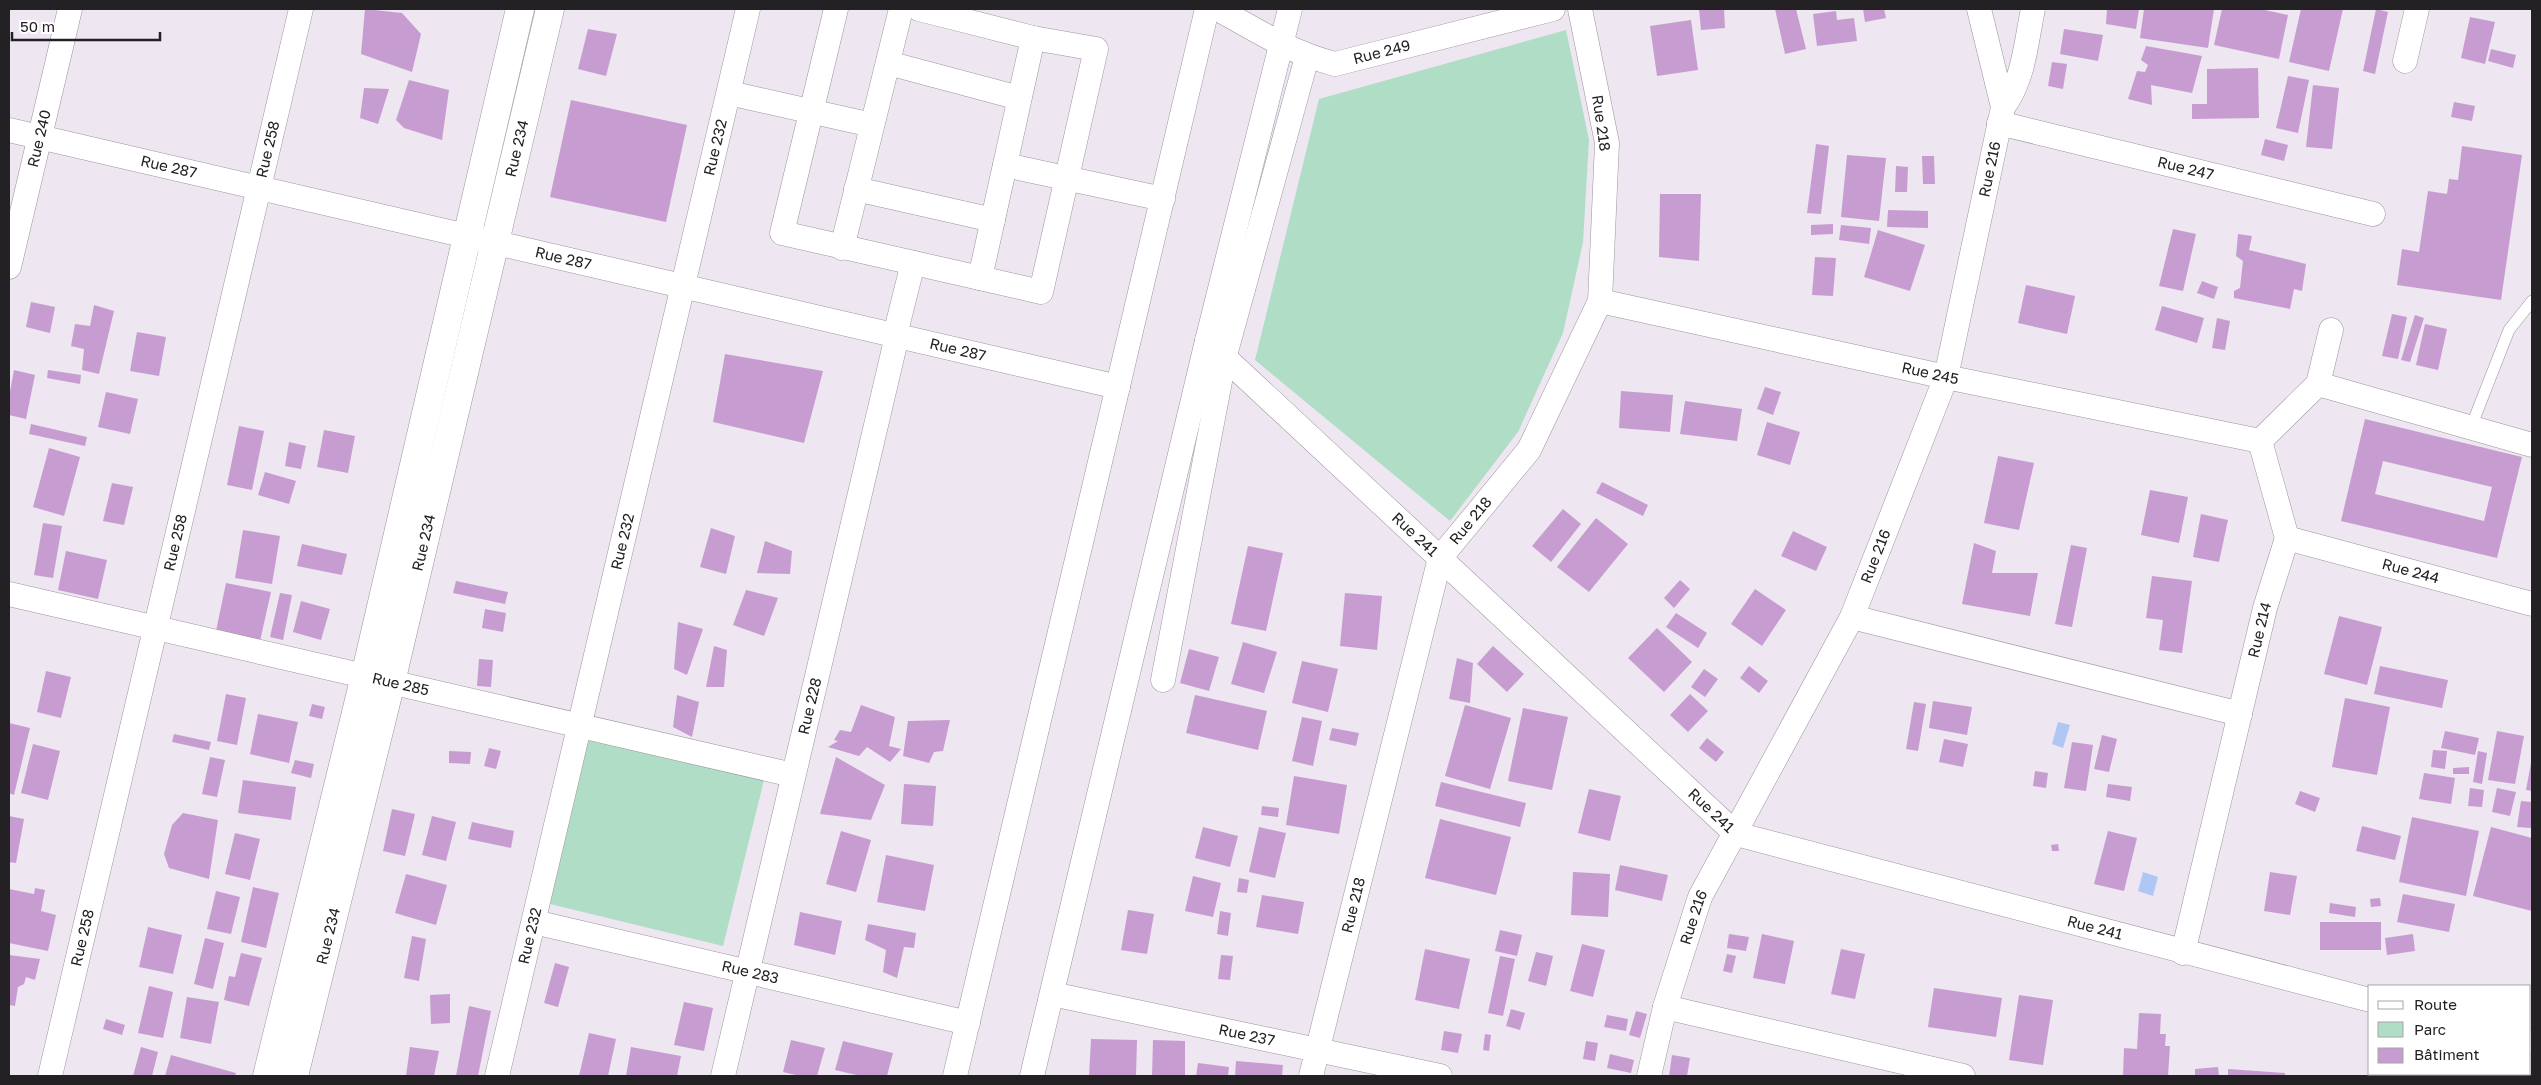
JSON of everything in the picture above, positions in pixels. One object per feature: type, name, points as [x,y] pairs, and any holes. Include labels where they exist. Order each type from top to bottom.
[{"type":"main road","name":"Rue 234","points":[[267,1076],[365,676],[520,9]]},
{"type":"main road","name":"Rue 234","points":[[294,1076],[391,682],[550,9]]},
{"type":"street","name":"Rue 240","points":[[9,267],[70,9]]},
{"type":"street","name":"Rue 258","points":[[50,1076],[301,9]]},
{"type":"street","name":"Rue 232","points":[[497,1076],[748,9]]},
{"type":"street","points":[[836,9],[782,233],[1040,292],[1096,49],[1033,38],[987,17],[920,9]]},
{"type":"street","points":[[842,248],[901,9]]},
{"type":"street","points":[[955,1076],[1208,9]]},
{"type":"street","name":"Rue 249","points":[[1218,9],[1281,45],[1307,57],[1336,64],[1554,9]]},
{"type":"street","points":[[1032,1076],[1216,348],[1290,9]]},
{"type":"street","name":"Rue 218","points":[[1311,1076],[1440,558],[1529,450],[1600,301],[1607,142],[1580,9]]},
{"type":"street","name":"Rue 216","points":[[1649,1076],[1665,1007],[1700,897],[1736,834],[1852,617],[1946,378],[2001,115],[1979,9]]},
{"type":"street","points":[[2001,115],[2013,94],[2019,78],[2033,9]]},
{"type":"street","points":[[2405,61],[2417,9]]},
{"type":"street","points":[[980,278],[1033,38]]},
{"type":"street","points":[[1162,680],[1216,348],[1307,57]]},
{"type":"street","points":[[888,63],[1020,98]]},
{"type":"street","points":[[729,93],[872,125]]},
{"type":"street","name":"Rue 247","points":[[2001,115],[2373,214]]},
{"type":"street","name":"Rue 287","points":[[9,130],[1118,387]]},
{"type":"street","points":[[1005,165],[1162,199]]},
{"type":"street","points":[[856,190],[993,220]]},
{"type":"street","name":"Rue 228","points":[[723,1076],[913,264]]},
{"type":"street","name":"Rue 245","points":[[1600,301],[1946,378],[2260,441]]},
{"type":"street","points":[[2287,538],[2260,441],[2318,384],[2331,330]]},
{"type":"street","name":"Rue 241","points":[[1216,348],[1736,834],[2183,953],[2368,999]]},
{"type":"street","points":[[2318,384],[2532,444]]},
{"type":"street","name":"Rue 244","points":[[2287,538],[2532,604]]},
{"type":"street","name":"Rue 214","points":[[2183,953],[2264,608],[2287,538]]},
{"type":"street","name":"Rue 285","points":[[9,594],[794,775]]},
{"type":"street","points":[[1852,617],[2240,714]]},
{"type":"street","name":"Rue 283","points":[[534,922],[968,1023]]},
{"type":"street","name":"Rue 237","points":[[1052,994],[1440,1076]]},
{"type":"street","points":[[1665,1007],[1963,1076]]},
{"type":"lane","points":[[2471,427],[2509,330],[2532,301]]},
{"type":"green space","points":[[1566,30],[1589,140],[1583,242],[1563,333],[1518,432],[1450,521],[1255,360],[1319,99]]},
{"type":"green space","points":[[589,733],[765,776],[723,946],[546,903]]},
{"type":"water","points":[[2058,722],[2070,725],[2063,748],[2052,744]]},
{"type":"water","points":[[2143,872],[2158,877],[2153,896],[2138,891]]},
{"type":"building","points":[[365,9],[402,13],[421,34],[412,72],[361,54]]},
{"type":"building","points":[[1699,9],[1724,9],[1725,28],[1701,30]]},
{"type":"building","points":[[1775,9],[1796,9],[1806,49],[1785,54]]},
{"type":"building","points":[[1863,9],[1884,9],[1886,18],[1865,22]]},
{"type":"building","points":[[2107,9],[2139,9],[2136,29],[2106,24]]},
{"type":"building","points":[[2144,9],[2214,9],[2208,48],[2140,38]]},
{"type":"building","points":[[2222,9],[2260,9],[2288,15],[2279,59],[2214,45]]},
{"type":"building","points":[[2301,9],[2343,9],[2329,71],[2289,62]]},
{"type":"building","points":[[2376,9],[2388,12],[2375,74],[2363,71]]},
{"type":"building","points":[[1836,11],[1837,20],[1854,18],[1857,41],[1817,46],[1813,14]]},
{"type":"building","points":[[2470,17],[2495,22],[2485,64],[2461,58]]},
{"type":"building","points":[[1691,20],[1698,70],[1657,76],[1650,26]]},
{"type":"building","points":[[588,29],[617,34],[606,76],[578,69]]},
{"type":"building","points":[[2064,29],[2103,35],[2098,61],[2060,54]]},
{"type":"building","points":[[2146,46],[2202,56],[2192,93],[2151,85],[2152,105],[2128,99],[2137,71],[2145,72],[2148,65],[2141,60]]},
{"type":"building","points":[[2491,49],[2516,55],[2513,68],[2488,61]]},
{"type":"building","points":[[2052,62],[2067,64],[2063,89],[2048,86]]},
{"type":"building","points":[[2258,68],[2259,118],[2192,119],[2192,104],[2207,104],[2207,69]]},
{"type":"building","points":[[2288,76],[2309,80],[2298,133],[2276,128]]},
{"type":"building","points":[[409,80],[449,90],[442,140],[404,128],[396,120]]},
{"type":"building","points":[[2313,85],[2339,88],[2332,149],[2306,147]]},
{"type":"building","points":[[364,88],[389,89],[378,124],[360,118]]},
{"type":"building","points":[[571,100],[687,125],[666,222],[550,197]]},
{"type":"building","points":[[2454,102],[2475,106],[2472,121],[2451,117]]},
{"type":"building","points":[[2265,139],[2288,145],[2284,161],[2261,155]]},
{"type":"building","points":[[1816,144],[1829,146],[1821,214],[1807,213]]},
{"type":"building","points":[[2462,146],[2522,155],[2501,300],[2397,285],[2402,249],[2419,252],[2428,191],[2447,194],[2449,179],[2458,180]]},
{"type":"building","points":[[1847,155],[1886,158],[1879,221],[1841,217]]},
{"type":"building","points":[[1922,156],[1934,156],[1935,184],[1923,184]]},
{"type":"building","points":[[1896,166],[1908,167],[1907,192],[1895,192]]},
{"type":"building","points":[[1660,194],[1701,194],[1699,261],[1659,257]]},
{"type":"building","points":[[1888,210],[1928,211],[1928,228],[1887,227]]},
{"type":"building","points":[[1833,224],[1833,234],[1811,235],[1811,225]]},
{"type":"building","points":[[1841,225],[1871,228],[1869,244],[1839,240]]},
{"type":"building","points":[[2173,229],[2196,234],[2183,291],[2159,286]]},
{"type":"building","points":[[1878,230],[1925,245],[1910,291],[1864,277]]},
{"type":"building","points":[[2238,234],[2252,236],[2249,250],[2306,264],[2302,291],[2294,289],[2290,309],[2234,298],[2234,291],[2240,288],[2243,261],[2236,256]]},
{"type":"building","points":[[1815,257],[1836,258],[1833,296],[1812,295]]},
{"type":"building","points":[[2202,281],[2218,287],[2214,299],[2197,293]]},
{"type":"building","points":[[2026,285],[2075,296],[2067,334],[2018,323]]},
{"type":"building","points":[[31,302],[55,307],[50,333],[26,327]]},
{"type":"building","points":[[94,305],[114,311],[99,374],[82,370],[84,349],[71,346],[75,324],[90,326]]},
{"type":"building","points":[[2162,306],[2204,318],[2197,343],[2155,330]]},
{"type":"building","points":[[2392,314],[2407,317],[2398,359],[2382,356]]},
{"type":"building","points":[[2415,315],[2424,318],[2410,362],[2401,360]]},
{"type":"building","points":[[2217,318],[2230,321],[2225,350],[2212,348]]},
{"type":"building","points":[[2425,324],[2447,329],[2438,370],[2416,365]]},
{"type":"building","points":[[137,332],[166,337],[159,376],[130,371]]},
{"type":"building","points":[[725,354],[823,371],[804,443],[713,422]]},
{"type":"building","points":[[14,370],[35,375],[26,419],[9,415],[9,397]]},
{"type":"building","points":[[48,370],[81,375],[80,384],[47,378]]},
{"type":"building","points":[[1765,387],[1781,392],[1773,415],[1757,409]]},
{"type":"building","points":[[1621,391],[1673,395],[1670,432],[1619,428]]},
{"type":"building","points":[[106,392],[138,399],[130,434],[98,427]]},
{"type":"building","points":[[1685,401],[1742,409],[1737,441],[1680,434]]},
{"type":"building","points":[[2365,419],[2522,457],[2497,558],[2341,521]],"holes":[[[2383,461],[2492,487],[2484,521],[2375,494]]]},
{"type":"building","points":[[1767,422],[1800,432],[1790,465],[1757,455]]},
{"type":"building","points":[[31,424],[87,437],[85,446],[29,434]]},
{"type":"building","points":[[239,426],[264,431],[252,490],[227,485]]},
{"type":"building","points":[[324,430],[355,436],[348,473],[317,467]]},
{"type":"building","points":[[289,442],[306,446],[301,469],[285,466]]},
{"type":"building","points":[[49,448],[80,457],[64,516],[33,507]]},
{"type":"building","points":[[1998,456],[2034,463],[2019,530],[1984,523]]},
{"type":"building","points":[[265,472],[296,481],[289,504],[258,495]]},
{"type":"building","points":[[1602,482],[1648,505],[1643,516],[1596,493]]},
{"type":"building","points":[[112,483],[133,487],[124,525],[103,521]]},
{"type":"building","points":[[2150,490],[2188,497],[2179,543],[2141,535]]},
{"type":"building","points":[[1563,509],[1581,524],[1551,562],[1532,546]]},
{"type":"building","points":[[2201,514],[2228,520],[2219,562],[2193,557]]},
{"type":"building","points":[[1596,518],[1628,544],[1589,592],[1557,567]]},
{"type":"building","points":[[43,523],[62,526],[53,578],[34,575]]},
{"type":"building","points":[[711,528],[735,536],[726,574],[700,567]]},
{"type":"building","points":[[243,530],[280,536],[272,584],[235,578]]},
{"type":"building","points":[[1793,531],[1827,547],[1816,571],[1781,556]]},
{"type":"building","points":[[765,541],[792,551],[790,574],[757,573]]},
{"type":"building","points":[[1974,543],[1996,551],[1992,573],[2038,573],[2030,616],[1962,604]]},
{"type":"building","points":[[302,544],[347,554],[342,575],[297,566]]},
{"type":"building","points":[[2071,545],[2087,548],[2072,627],[2055,624]]},
{"type":"building","points":[[1248,546],[1283,553],[1266,631],[1231,624]]},
{"type":"building","points":[[66,551],[107,560],[98,599],[58,590]]},
{"type":"building","points":[[2152,576],[2192,581],[2182,653],[2159,650],[2163,620],[2146,618]]},
{"type":"building","points":[[1680,580],[1690,589],[1674,608],[1664,598]]},
{"type":"building","points":[[456,581],[508,592],[505,604],[453,593]]},
{"type":"building","points":[[226,583],[271,592],[260,641],[216,631]]},
{"type":"building","points":[[1755,589],[1786,610],[1762,646],[1731,624]]},
{"type":"building","points":[[746,590],[778,598],[764,636],[733,625]]},
{"type":"building","points":[[280,593],[292,595],[283,640],[270,637]]},
{"type":"building","points":[[1345,593],[1382,596],[1377,650],[1340,646]]},
{"type":"building","points":[[301,601],[330,609],[321,640],[293,632]]},
{"type":"building","points":[[485,609],[506,613],[503,632],[482,628]]},
{"type":"building","points":[[1676,613],[1707,633],[1698,648],[1666,627]]},
{"type":"building","points":[[2339,616],[2382,627],[2367,685],[2324,674]]},
{"type":"building","points":[[678,622],[703,629],[687,675],[674,669]]},
{"type":"building","points":[[1657,628],[1692,662],[1664,692],[1628,658]]},
{"type":"building","points":[[1243,642],[1277,652],[1264,693],[1231,684]]},
{"type":"building","points":[[714,646],[727,650],[724,687],[706,687]]},
{"type":"building","points":[[1493,646],[1524,674],[1507,692],[1477,664]]},
{"type":"building","points":[[1189,649],[1219,657],[1209,691],[1180,683]]},
{"type":"building","points":[[1457,658],[1473,663],[1470,703],[1449,699]]},
{"type":"building","points":[[479,659],[493,660],[491,687],[477,686]]},
{"type":"building","points":[[1302,661],[1338,669],[1328,712],[1292,703]]},
{"type":"building","points":[[1749,666],[1768,681],[1759,693],[1740,678]]},
{"type":"building","points":[[2380,666],[2448,680],[2442,708],[2374,694]]},
{"type":"building","points":[[1704,669],[1718,679],[1705,697],[1691,687]]},
{"type":"building","points":[[46,671],[71,677],[61,718],[37,712]]},
{"type":"building","points":[[226,694],[246,698],[237,745],[217,741]]},
{"type":"building","points":[[1690,694],[1708,711],[1688,732],[1670,715]]},
{"type":"building","points":[[677,695],[699,702],[692,737],[673,727]]},
{"type":"building","points":[[1195,695],[1267,711],[1258,750],[1186,733]]},
{"type":"building","points":[[2345,698],[2390,707],[2377,775],[2332,767]]},
{"type":"building","points":[[1933,701],[1972,707],[1967,735],[1929,728]]},
{"type":"building","points":[[1914,702],[1926,704],[1918,751],[1906,749]]},
{"type":"building","points":[[312,704],[325,707],[322,719],[309,716]]},
{"type":"building","points":[[861,705],[895,717],[889,746],[901,749],[890,762],[867,747],[859,756],[828,747],[838,741],[834,740],[840,730],[851,732]]},
{"type":"building","points":[[1465,705],[1511,718],[1490,789],[1445,776]]},
{"type":"building","points":[[1523,708],[1568,717],[1552,790],[1508,781]]},
{"type":"building","points":[[258,714],[298,722],[289,763],[250,754]]},
{"type":"building","points":[[1302,717],[1322,721],[1313,766],[1292,761]]},
{"type":"building","points":[[950,720],[943,751],[934,752],[929,763],[903,756],[908,721]]},
{"type":"building","points":[[9,723],[30,728],[14,795],[9,793]]},
{"type":"building","points":[[1332,728],[1359,733],[1356,746],[1329,740]]},
{"type":"building","points":[[2445,731],[2479,738],[2475,755],[2441,748]]},
{"type":"building","points":[[2497,731],[2524,736],[2515,784],[2488,780]]},
{"type":"building","points":[[174,734],[211,742],[209,750],[172,742]]},
{"type":"building","points":[[2102,735],[2117,739],[2109,772],[2094,769]]},
{"type":"building","points":[[1707,738],[1724,752],[1716,762],[1699,748]]},
{"type":"building","points":[[1944,739],[1968,744],[1963,767],[1939,762]]},
{"type":"building","points":[[2072,742],[2093,745],[2086,791],[2064,788]]},
{"type":"building","points":[[33,744],[60,751],[48,800],[21,793]]},
{"type":"building","points":[[489,748],[501,751],[496,769],[484,766]]},
{"type":"building","points":[[2433,750],[2447,751],[2445,769],[2431,767]]},
{"type":"building","points":[[449,751],[471,752],[470,764],[449,763]]},
{"type":"building","points":[[2478,751],[2487,753],[2482,784],[2473,782]]},
{"type":"building","points":[[210,757],[225,760],[217,797],[202,794]]},
{"type":"building","points":[[836,757],[885,785],[871,820],[820,814]]},
{"type":"building","points":[[295,760],[314,764],[311,778],[291,773]]},
{"type":"building","points":[[2532,763],[2532,791],[2526,790]]},
{"type":"building","points":[[2469,767],[2469,774],[2453,774],[2453,768]]},
{"type":"building","points":[[2035,771],[2048,773],[2046,788],[2033,786]]},
{"type":"building","points":[[2424,773],[2455,778],[2451,804],[2419,799]]},
{"type":"building","points":[[1294,776],[1347,785],[1339,834],[1286,825]]},
{"type":"building","points":[[243,780],[296,787],[291,820],[238,813]]},
{"type":"building","points":[[1441,782],[1526,803],[1520,827],[1435,806]]},
{"type":"building","points":[[904,784],[936,786],[933,826],[901,824]]},
{"type":"building","points":[[2108,784],[2132,787],[2130,801],[2106,797]]},
{"type":"building","points":[[2470,788],[2484,790],[2482,807],[2468,806]]},
{"type":"building","points":[[2497,788],[2516,792],[2510,816],[2492,812]]},
{"type":"building","points":[[1589,789],[1621,796],[1610,841],[1578,833]]},
{"type":"building","points":[[2300,791],[2320,798],[2315,812],[2295,804]]},
{"type":"building","points":[[2521,801],[2532,802],[2531,828],[2517,827]]},
{"type":"building","points":[[1262,806],[1279,808],[1278,817],[1261,815]]},
{"type":"building","points":[[392,809],[415,814],[405,856],[383,851]]},
{"type":"building","points":[[183,813],[218,820],[209,879],[169,868],[164,854],[172,825]]},
{"type":"building","points":[[9,816],[24,819],[16,863],[9,862]]},
{"type":"building","points":[[432,816],[456,822],[446,861],[422,855]]},
{"type":"building","points":[[2412,817],[2479,831],[2466,896],[2399,882]]},
{"type":"building","points":[[1440,819],[1511,837],[1496,895],[1425,878]]},
{"type":"building","points":[[472,822],[514,831],[511,848],[468,839]]},
{"type":"building","points":[[2362,826],[2401,836],[2395,860],[2356,851]]},
{"type":"building","points":[[1203,827],[1238,836],[1230,867],[1195,858]]},
{"type":"building","points":[[1259,827],[1286,833],[1275,878],[1249,872]]},
{"type":"building","points":[[2491,827],[2532,838],[2532,911],[2473,896]]},
{"type":"building","points":[[841,831],[871,840],[856,892],[826,884]]},
{"type":"building","points":[[2108,831],[2137,838],[2124,891],[2094,884]]},
{"type":"building","points":[[235,833],[260,839],[250,880],[225,874]]},
{"type":"building","points":[[2058,844],[2059,851],[2052,851],[2051,845]]},
{"type":"building","points":[[886,855],[934,865],[925,911],[877,902]]},
{"type":"building","points":[[1620,865],[1668,875],[1662,901],[1615,890]]},
{"type":"building","points":[[1573,872],[1610,874],[1608,917],[1571,915]]},
{"type":"building","points":[[2270,872],[2297,876],[2290,915],[2264,911]]},
{"type":"building","points":[[406,874],[447,885],[436,925],[395,913]]},
{"type":"building","points":[[1193,876],[1221,883],[1213,917],[1185,911]]},
{"type":"building","points":[[1239,878],[1249,880],[1247,893],[1237,892]]},
{"type":"building","points":[[253,887],[279,893],[266,948],[241,942]]},
{"type":"building","points":[[35,888],[45,890],[41,911],[56,915],[48,951],[9,943],[9,889],[34,894]]},
{"type":"building","points":[[216,891],[240,897],[231,934],[207,929]]},
{"type":"building","points":[[2403,894],[2455,904],[2449,932],[2397,922]]},
{"type":"building","points":[[1262,895],[1304,902],[1298,934],[1256,927]]},
{"type":"building","points":[[2380,898],[2381,906],[2371,907],[2370,899]]},
{"type":"building","points":[[2330,903],[2356,907],[2355,917],[2329,913]]},
{"type":"building","points":[[1128,910],[1154,914],[1147,954],[1121,950]]},
{"type":"building","points":[[1220,911],[1231,913],[1228,936],[1217,934]]},
{"type":"building","points":[[800,912],[842,921],[835,955],[794,945]]},
{"type":"building","points":[[2320,922],[2381,922],[2381,950],[2320,950]]},
{"type":"building","points":[[868,924],[916,933],[914,948],[904,947],[897,978],[883,972],[886,950],[865,940]]},
{"type":"building","points":[[148,927],[182,935],[173,974],[139,967]]},
{"type":"building","points":[[1500,930],[1522,935],[1517,956],[1495,951]]},
{"type":"building","points":[[1729,934],[1749,937],[1746,951],[1727,948]]},
{"type":"building","points":[[1762,934],[1794,941],[1785,984],[1753,978]]},
{"type":"building","points":[[2413,934],[2415,951],[2387,955],[2385,938]]},
{"type":"building","points":[[412,936],[426,939],[419,981],[404,978]]},
{"type":"building","points":[[205,938],[224,943],[213,989],[194,984]]},
{"type":"building","points":[[1582,944],[1605,950],[1593,997],[1570,991]]},
{"type":"building","points":[[1425,949],[1470,959],[1459,1009],[1415,1000]]},
{"type":"building","points":[[1841,949],[1865,954],[1855,999],[1831,994]]},
{"type":"building","points":[[1536,952],[1553,956],[1546,986],[1528,981]]},
{"type":"building","points":[[241,953],[262,958],[249,1006],[224,1000],[229,976],[235,977]]},
{"type":"building","points":[[1727,954],[1736,956],[1732,973],[1723,971]]},
{"type":"building","points":[[9,955],[40,959],[35,980],[26,977],[24,984],[18,987],[15,1006],[9,1005]]},
{"type":"building","points":[[1221,955],[1233,956],[1230,980],[1218,979]]},
{"type":"building","points":[[1500,956],[1515,959],[1503,1016],[1488,1013]]},
{"type":"building","points":[[555,963],[569,967],[558,1007],[544,1003]]},
{"type":"building","points":[[149,986],[173,992],[163,1038],[138,1033]]},
{"type":"building","points":[[1934,988],[2002,998],[1996,1037],[1928,1027]]},
{"type":"building","points":[[450,994],[450,1023],[431,1024],[430,995]]},
{"type":"building","points":[[2019,995],[2053,1000],[2043,1065],[2009,1060]]},
{"type":"building","points":[[187,997],[219,1002],[211,1044],[180,1038]]},
{"type":"building","points":[[684,1002],[713,1008],[704,1051],[674,1045]]},
{"type":"building","points":[[469,1006],[491,1011],[478,1076],[456,1076]]},
{"type":"building","points":[[1511,1009],[1525,1013],[1520,1030],[1506,1026]]},
{"type":"building","points":[[1636,1011],[1647,1014],[1640,1038],[1629,1035]]},
{"type":"building","points":[[2139,1013],[2161,1014],[2160,1034],[2166,1034],[2165,1046],[2170,1046],[2168,1076],[2123,1076],[2124,1048],[2137,1049]]},
{"type":"building","points":[[1607,1015],[1628,1019],[1626,1031],[1604,1027]]},
{"type":"building","points":[[106,1019],[125,1025],[122,1035],[103,1029]]},
{"type":"building","points":[[1444,1031],[1462,1034],[1458,1053],[1441,1050]]},
{"type":"building","points":[[589,1033],[616,1039],[608,1076],[579,1076]]},
{"type":"building","points":[[1485,1034],[1491,1035],[1489,1051],[1483,1050]]},
{"type":"building","points":[[1091,1039],[1137,1040],[1136,1076],[1089,1076]]},
{"type":"building","points":[[791,1040],[825,1048],[817,1076],[800,1076],[783,1072]]},
{"type":"building","points":[[1153,1040],[1185,1041],[1185,1076],[1152,1076]]},
{"type":"building","points":[[843,1041],[893,1053],[887,1076],[861,1076],[835,1070]]},
{"type":"building","points":[[1586,1041],[1598,1043],[1595,1061],[1583,1059]]},
{"type":"building","points":[[141,1047],[158,1052],[152,1076],[133,1076]]},
{"type":"building","points":[[410,1047],[439,1051],[434,1076],[406,1076]]},
{"type":"building","points":[[631,1047],[681,1056],[677,1076],[626,1076]]},
{"type":"building","points":[[1610,1054],[1634,1060],[1631,1073],[1607,1068]]},
{"type":"building","points":[[171,1055],[236,1073],[235,1076],[165,1076]]},
{"type":"building","points":[[1672,1055],[1690,1058],[1687,1076],[1669,1076]]},
{"type":"building","points":[[1236,1061],[1283,1065],[1282,1076],[1235,1076]]},
{"type":"building","points":[[1198,1063],[1229,1067],[1228,1076],[1196,1076]]},
{"type":"building","points":[[2218,1067],[2219,1076],[2195,1076],[2195,1069]]},
{"type":"building","points":[[2228,1069],[2285,1073],[2285,1076],[2228,1076]]}]
